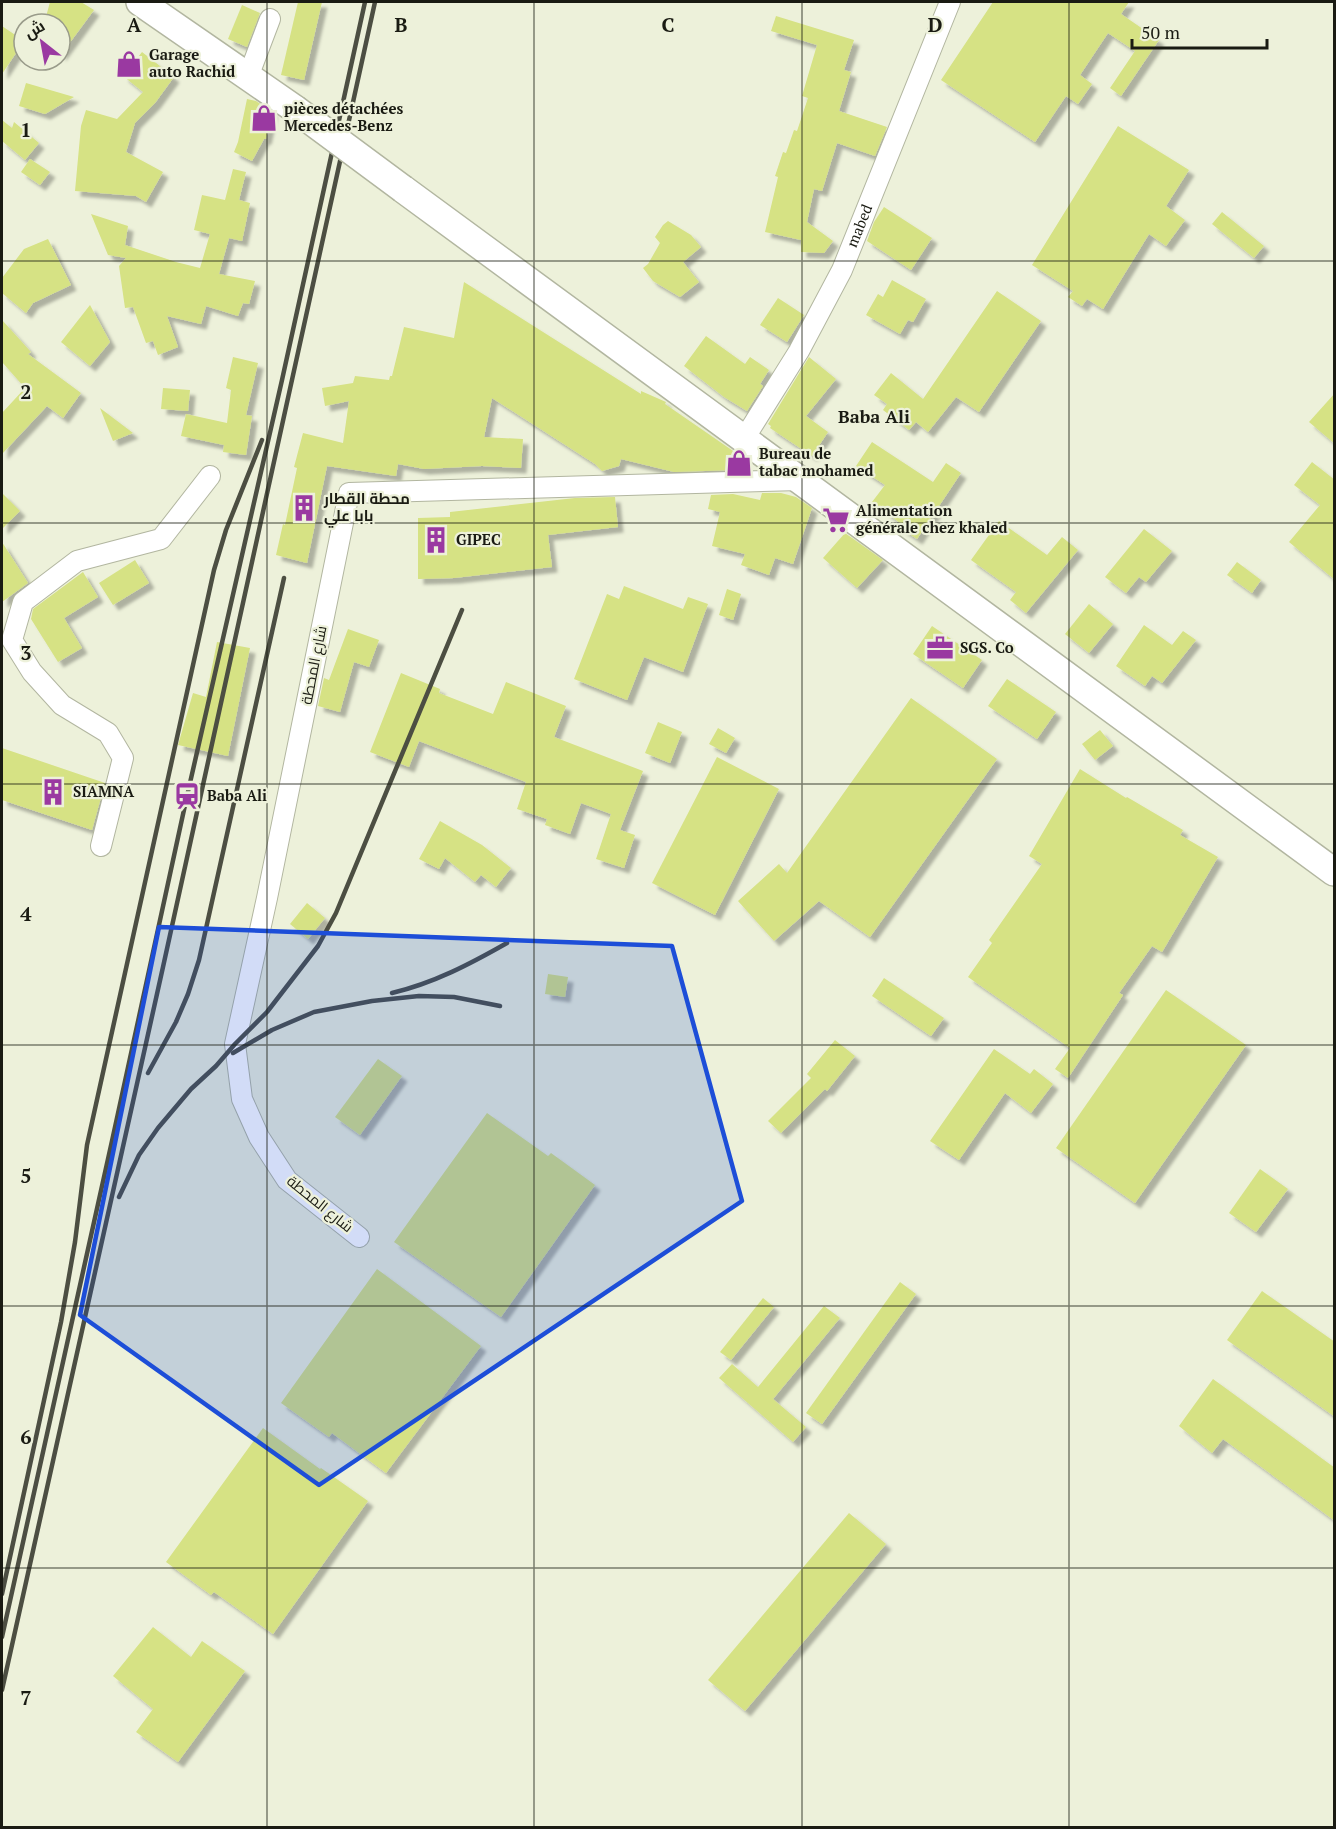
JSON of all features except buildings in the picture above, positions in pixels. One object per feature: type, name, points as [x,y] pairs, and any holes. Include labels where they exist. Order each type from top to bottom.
[{"type":"main road","points":[[140,2],[295,109],[1335,872]]},
{"type":"street","name":"mabed","points":[[744,439],[799,351],[842,270],[950,2]]},
{"type":"street","points":[[248,77],[270,19]]},
{"type":"street","points":[[100,846],[123,758],[108,733],[62,705],[32,672],[12,640],[23,602],[77,561],[161,539],[210,476]]},
{"type":"street","name":"شارع المحطة","points":[[359,1236],[287,1180],[259,1137],[242,1099],[235,1044],[270,886],[349,493],[800,480]]},
{"type":"highlighted area","points":[[159,927],[672,946],[742,1201],[319,1485],[80,1315]]},
{"type":"railway","points":[[2,1637],[365,2]]},
{"type":"railway","points":[[2,1690],[375,2]]},
{"type":"railway","points":[[2,1594],[61,1322],[75,1242],[87,1145],[214,570],[226,530],[262,440]]},
{"type":"railway","points":[[148,1073],[176,1022],[199,960],[284,578]]},
{"type":"railway","points":[[119,1197],[139,1155],[158,1128],[191,1089],[267,1012],[318,946],[336,913],[462,610]]},
{"type":"railway","points":[[392,993],[451,972],[507,943]]},
{"type":"railway","points":[[233,1053],[272,1030],[314,1012],[372,1001],[419,996],[454,997],[500,1006]]},
{"type":"place","name":"Garage auto Rachid","points":[[129,64]]},
{"type":"place","name":"pièces détachées Mercedes-Benz","points":[[264,118]]},
{"type":"place","name":"Bureau de tabac mohamed","points":[[739,463]]},
{"type":"place","name":"محطة القطار بابا علي","points":[[304,508]]},
{"type":"place","name":"Alimentation générale chez khaled","points":[[836,520]]},
{"type":"place","name":"GIPEC","points":[[436,540]]},
{"type":"place","name":"SGS. Co","points":[[940,648]]},
{"type":"place","name":"SIAMNA","points":[[53,792]]},
{"type":"place","name":"Baba Ali","points":[[187,796]]},
{"type":"district","name":"Baba Ali","points":[[874,417]]}]
